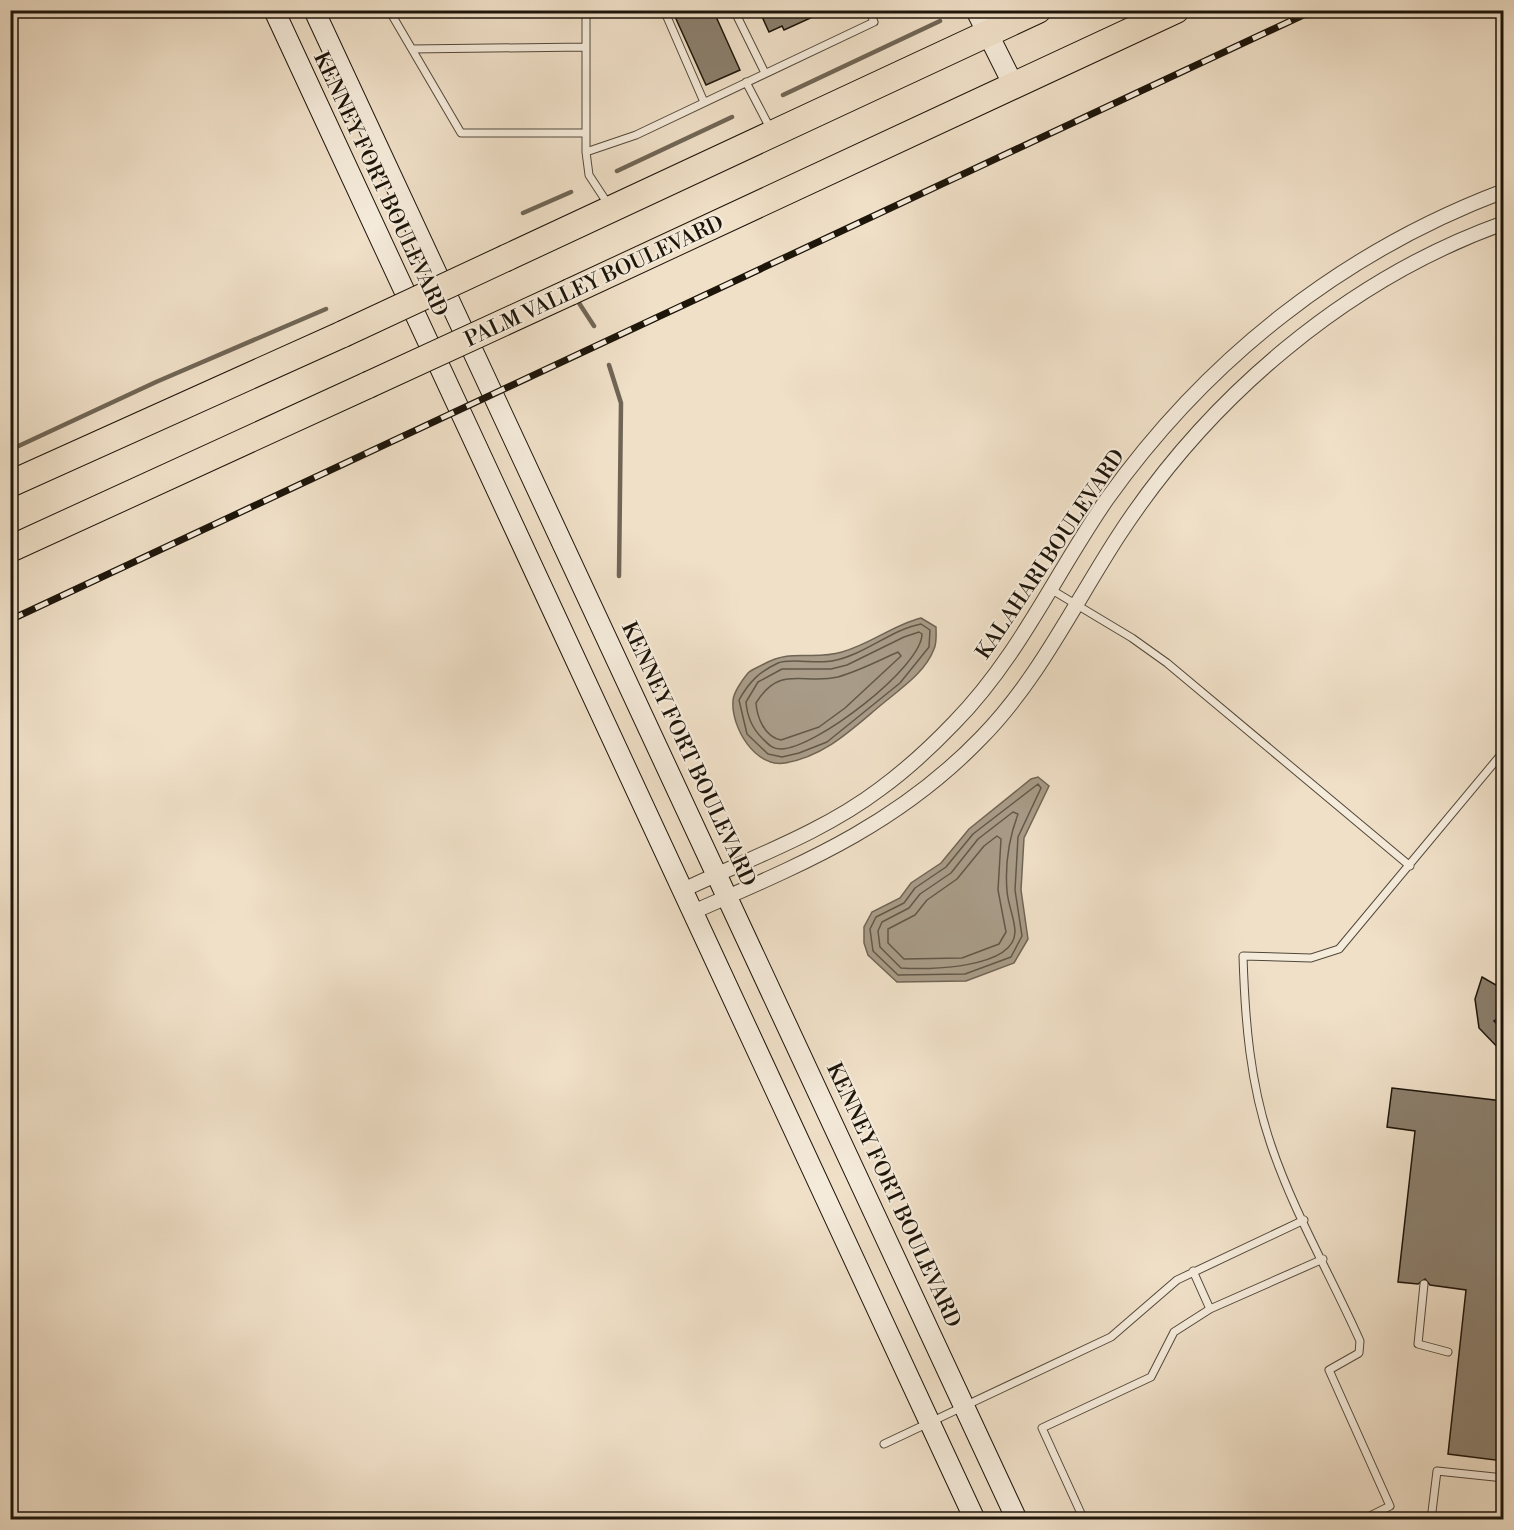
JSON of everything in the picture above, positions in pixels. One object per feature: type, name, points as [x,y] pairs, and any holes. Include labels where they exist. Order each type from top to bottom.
[{"type":"highway","points":[[10,484],[343,334],[1038,10]]},
{"type":"highway","name":"PALM VALLEY BOULEVARD","points":[[10,549],[1176,10]]},
{"type":"main road","name":"KENNEY FORT BOULEVARD","points":[[274,10],[932,1423],[975,1520]]},
{"type":"main road","name":"KENNEY FORT BOULEVARD","points":[[314,10],[729,896],[1017,1520]]},
{"type":"main road","points":[[976,10],[1013,84]]},
{"type":"street","name":"KALAHARI BOULEVARD","points":[[683,890],[828,821],[880,790],[954,723],[1012,654],[1107,500],[1192,395],[1253,337],[1321,285],[1389,244],[1455,211],[1503,191]]},
{"type":"street","points":[[693,912],[844,843],[927,789],[979,740],[1017,697],[1041,664],[1147,495],[1198,432],[1233,396],[1298,340],[1366,290],[1443,249],[1503,222]]},
{"type":"lane","points":[[389,10],[461,133],[586,133]]},
{"type":"lane","points":[[585,10],[588,175],[611,209]]},
{"type":"lane","points":[[664,10],[704,102]]},
{"type":"lane","points":[[734,10],[765,73]]},
{"type":"lane","points":[[586,152],[636,135],[874,22],[869,10]]},
{"type":"lane","points":[[412,50],[586,47]]},
{"type":"lane","points":[[746,82],[773,133]]},
{"type":"lane","points":[[1052,590],[1132,638],[1167,663],[1410,866]]},
{"type":"lane","points":[[1362,1520],[1390,1506],[1329,1370],[1354,1357],[1359,1353],[1361,1346],[1274,1153],[1258,1100],[1245,1024],[1243,956],[1311,958],[1332,953],[1345,942],[1410,866],[1503,752]]},
{"type":"lane","points":[[884,1444],[1118,1333],[1164,1290],[1193,1271],[1304,1221]]},
{"type":"lane","points":[[1084,1520],[1042,1428],[1151,1377],[1174,1332],[1210,1309],[1323,1259]]},
{"type":"lane","points":[[1193,1271],[1210,1309]]},
{"type":"lane","points":[[1424,1284],[1418,1344],[1449,1352]]},
{"type":"lane","points":[[1431,1520],[1437,1471],[1503,1478]]},
{"type":"water","points":[[921,618],[936,627],[935,647],[925,666],[904,687],[837,741],[799,760],[785,763],[774,763],[764,759],[747,744],[736,722],[733,701],[739,686],[750,672],[774,659],[842,652]]},
{"type":"water","points":[[1038,777],[1049,786],[1024,838],[1021,890],[1028,939],[1014,963],[966,981],[897,982],[868,955],[864,943],[864,927],[872,912],[900,898],[911,883],[941,863],[969,829],[1031,779]]},
{"type":"building","points":[[672,10],[713,10],[740,70],[706,85]]},
{"type":"building","points":[[759,10],[828,10],[784,30],[782,26],[769,32]]},
{"type":"building","points":[[1482,977],[1503,989],[1499,999],[1502,1016],[1494,1021],[1503,1031],[1503,1053],[1479,1028],[1475,999]]},
{"type":"building","points":[[1392,1088],[1503,1101],[1503,1461],[1448,1454],[1466,1290],[1430,1285],[1425,1279],[1418,1284],[1398,1282],[1415,1131],[1387,1127]]},
{"type":"waterway","points":[[783,95],[940,21]]},
{"type":"waterway","points":[[617,171],[732,117]]},
{"type":"waterway","points":[[523,213],[571,192]]},
{"type":"waterway","points":[[579,303],[594,326]]},
{"type":"waterway","points":[[10,450],[156,382],[326,309]]},
{"type":"waterway","points":[[609,365],[621,403],[619,576]]},
{"type":"railway","points":[[10,620],[1314,10]]}]
